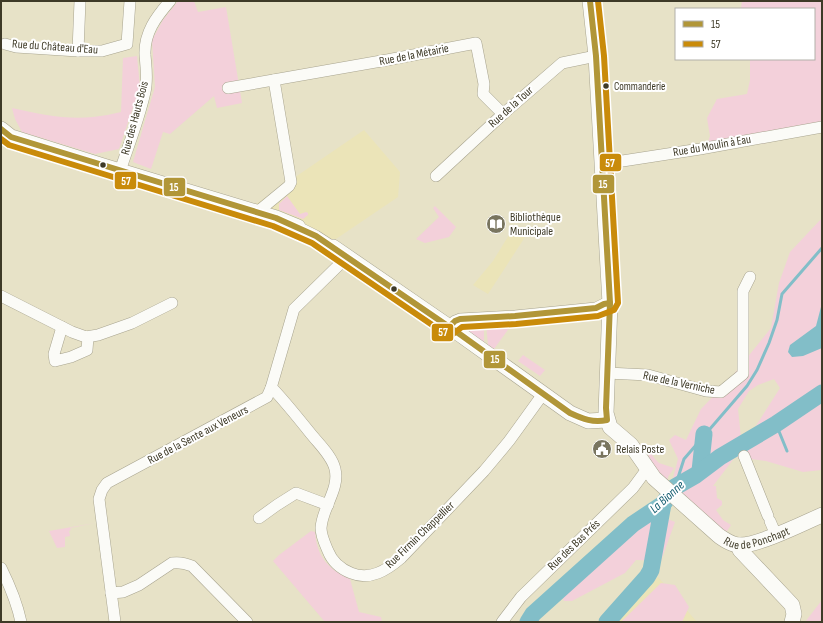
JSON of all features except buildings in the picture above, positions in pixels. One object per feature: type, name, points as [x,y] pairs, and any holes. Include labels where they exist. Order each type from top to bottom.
[{"type":"street","points":[[78,51],[80,1]]},
{"type":"street","name":"Rue du Château d'Eau","points":[[2,44],[16,47],[102,51],[127,44],[130,1]]},
{"type":"street","name":"Rue des Hauts Bois","points":[[120,171],[132,138],[146,90],[147,78],[145,49],[147,33],[170,1]]},
{"type":"street","points":[[1,129],[11,137],[260,213],[298,227],[333,247],[570,413],[588,421],[607,420],[607,373],[610,303],[596,56],[590,1]]},
{"type":"street","name":"Rue de la Métairie","points":[[228,88],[476,43],[484,84],[483,94],[503,114]]},
{"type":"street","name":"Rue de la Tour","points":[[436,176],[503,114],[562,63],[596,56]]},
{"type":"street","points":[[260,213],[261,209],[289,186],[291,182],[274,80]]},
{"type":"street","name":"Rue du Moulin à Eau","points":[[603,164],[700,149],[822,127]]},
{"type":"street","name":"Rue de la Sente aux Veneurs","points":[[115,622],[99,499],[102,490],[107,483],[267,397],[294,309],[347,257]]},
{"type":"street","name":"Rue de la Verniche","points":[[607,373],[648,375],[706,391],[721,392],[743,374],[743,291],[750,277]]},
{"type":"street","points":[[1,296],[72,332],[88,338],[132,323],[172,303]]},
{"type":"street","points":[[449,327],[455,321],[460,319],[515,316],[596,308],[610,303]]},
{"type":"street","points":[[62,327],[54,354],[55,361],[71,357],[87,350],[88,338]]},
{"type":"street","name":"Rue Firmin Chappellier","points":[[271,388],[322,448],[335,468],[334,484],[321,528],[324,542],[329,555],[338,566],[349,572],[363,575],[376,574],[389,568],[401,558],[484,471],[509,441],[544,394]]},
{"type":"street","name":"Rue de Ponchapt","points":[[607,420],[610,427],[631,445],[654,478],[720,536],[729,542],[739,545],[752,543],[776,535],[822,515]]},
{"type":"street","points":[[744,456],[776,535]]},
{"type":"street","name":"Rue des Bas Prés","points":[[502,622],[520,597],[633,488],[647,469]]},
{"type":"street","points":[[259,518],[296,493],[328,505]]},
{"type":"street","points":[[739,545],[740,550],[792,605],[793,618]]},
{"type":"street","points":[[111,593],[123,592],[139,585],[172,563],[185,563],[192,566],[247,622]]},
{"type":"street","points":[[1,568],[19,609],[21,622]]},
{"type":"shaded area","points":[[178,1],[194,1],[198,12],[226,7],[242,103],[217,108],[214,96],[170,134],[163,132],[151,169],[133,162],[155,87],[152,40],[163,20]]},
{"type":"shaded area","points":[[742,1],[822,1],[822,130],[776,139],[763,144],[751,142],[707,145],[710,136],[707,118],[717,99],[747,94],[750,80],[750,60],[815,60],[815,8],[741,8]]},
{"type":"shaded area","points":[[137,56],[140,87],[119,149],[95,154],[22,132],[15,119],[12,108],[73,118],[97,117],[121,112],[123,58]]},
{"type":"shaded area","points":[[364,130],[400,172],[398,197],[333,241],[253,206]]},
{"type":"shaded area","points":[[287,196],[300,214],[306,212],[308,215],[303,219],[279,210],[279,204]]},
{"type":"shaded area","points":[[435,206],[456,227],[449,237],[425,243],[416,239],[439,217],[433,208]]},
{"type":"shaded area","points":[[822,218],[822,470],[803,472],[766,461],[735,457],[713,486],[716,486],[717,498],[722,501],[722,505],[716,510],[723,520],[731,525],[727,531],[722,530],[691,502],[672,482],[678,459],[669,440],[675,435],[686,440],[701,409],[729,380],[771,328],[779,283],[790,252]],"holes":[[[774,379],[780,388],[752,432],[741,438],[738,409],[749,391],[758,385]]]},
{"type":"shaded area","points":[[515,225],[527,234],[488,294],[473,285],[493,261]]},
{"type":"shaded area","points":[[513,323],[494,349],[488,345],[486,325]]},
{"type":"shaded area","points":[[472,326],[482,326],[484,331],[484,342],[467,331]]},
{"type":"shaded area","points":[[523,355],[545,370],[540,376],[518,361]]},
{"type":"shaded area","points":[[648,449],[659,463],[674,468],[668,477],[667,483],[649,464]]},
{"type":"shaded area","points":[[645,510],[675,522],[661,561],[636,560],[625,573],[572,601],[564,601],[558,587],[578,564],[605,544]]},
{"type":"shaded area","points":[[95,523],[70,528],[70,536],[65,537],[65,547],[57,548],[49,531]]},
{"type":"shaded area","points":[[311,531],[315,532],[318,548],[325,561],[336,571],[350,579],[359,612],[381,617],[382,622],[325,622],[273,561]]},
{"type":"shaded area","points":[[658,577],[697,622],[615,622]]},
{"type":"shaded area","points":[[661,583],[675,585],[689,607],[682,622],[621,622]]},
{"type":"shaded area","points":[[822,600],[822,622],[805,622]]},
{"type":"water","points":[[822,303],[822,348],[803,356],[792,357],[788,352],[790,345],[816,326]]},
{"type":"waterway","points":[[675,487],[684,459],[747,386],[757,370],[777,320],[782,294],[822,248]]},
{"type":"waterway","name":"La Bionne","points":[[528,622],[533,614],[633,524],[663,504],[675,487],[696,475],[720,457],[776,424],[822,393]]},
{"type":"waterway","points":[[776,424],[787,451]]},
{"type":"waterway","points":[[700,471],[704,434]]},
{"type":"waterway","points":[[607,622],[647,577],[651,570],[663,504]]},
{"type":"transit line","name":"15","points":[[1,129],[11,137],[276,218],[316,236],[461,335],[570,413],[588,420],[607,420],[606,408],[610,303],[596,56],[590,1]]},
{"type":"transit line","name":"57","points":[[1,139],[9,145],[273,226],[312,243],[447,335],[453,334],[462,327],[516,324],[598,316],[614,310],[618,303],[604,56],[598,1]]},
{"type":"transit line","name":"15","points":[[449,327],[455,321],[460,319],[515,316],[596,308],[610,303]]},
{"type":"place","name":"Commanderie","points":[[606,86]]},
{"type":"place","name":"Bibliothèque Municipale","points":[[496,224]]},
{"type":"place","name":"Relais Poste","points":[[602,449]]}]
